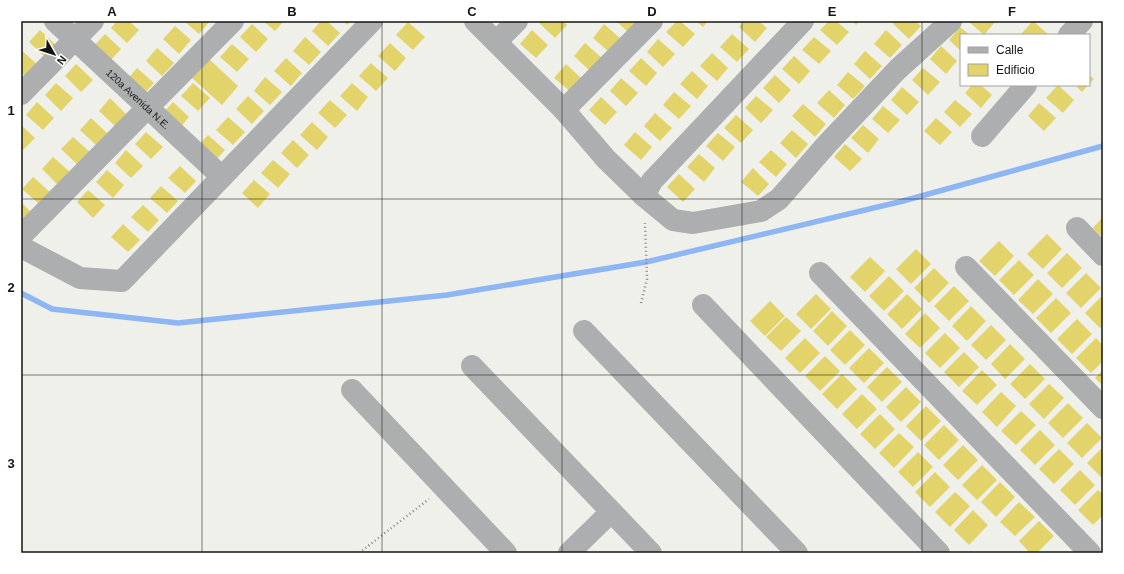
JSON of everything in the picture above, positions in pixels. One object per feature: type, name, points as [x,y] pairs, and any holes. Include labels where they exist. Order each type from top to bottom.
[{"type":"street","name":"120a Avenida N.E.","points":[[55,21],[222,177]]},
{"type":"street","points":[[21,94],[93,21]]},
{"type":"street","points":[[21,236],[233,21]]},
{"type":"street","points":[[21,247],[80,278],[122,281],[372,21]]},
{"type":"street","points":[[475,21],[564,110],[606,158],[644,196],[673,220],[693,223],[761,211],[779,199],[828,143],[898,69],[951,21]]},
{"type":"street","points":[[496,42],[517,21]]},
{"type":"street","points":[[564,110],[652,21]]},
{"type":"street","points":[[644,196],[652,181],[803,21]]},
{"type":"street","points":[[982,136],[1025,86]]},
{"type":"street","points":[[1077,228],[1103,255]]},
{"type":"street","points":[[966,267],[1103,408]]},
{"type":"street","points":[[820,273],[1090,553],[1103,540]]},
{"type":"street","points":[[704,305],[939,553]]},
{"type":"street","points":[[584,331],[785,549]]},
{"type":"street","points":[[472,366],[652,553]]},
{"type":"street","points":[[352,390],[506,553]]},
{"type":"street","points":[[569,553],[611,512]]},
{"type":"path","points":[[641,303],[647,279],[644,196]]},
{"type":"path","points":[[359,553],[444,488]]},
{"type":"building","points":[[117,21],[129,21],[139,30],[127,43],[111,28]]},
{"type":"building","points":[[184,21],[210,21],[199,34]]},
{"type":"building","points":[[263,21],[284,21],[275,31]]},
{"type":"building","points":[[321,21],[327,21],[340,33],[328,46],[312,31]]},
{"type":"building","points":[[343,21],[351,21],[347,25]]},
{"type":"building","points":[[541,21],[563,21],[567,25],[555,38],[539,23]]},
{"type":"building","points":[[616,21],[638,21],[628,32]]},
{"type":"building","points":[[677,21],[680,21],[695,34],[683,47],[666,32]]},
{"type":"building","points":[[696,21],[708,21],[703,27]]},
{"type":"building","points":[[744,21],[759,21],[767,28],[755,42],[739,27]]},
{"type":"building","points":[[829,21],[836,21],[849,32],[837,45],[820,30]]},
{"type":"building","points":[[852,21],[860,21],[856,25]]},
{"type":"building","points":[[895,21],[915,21],[921,26],[909,39],[893,24]]},
{"type":"building","points":[[968,21],[994,21],[995,22],[985,34],[983,34]]},
{"type":"building","points":[[1033,21],[1048,34],[1021,34]]},
{"type":"building","points":[[408,22],[425,37],[413,50],[396,35]]},
{"type":"building","points":[[252,24],[268,39],[256,52],[240,37]]},
{"type":"building","points":[[604,24],[621,39],[609,52],[593,38]]},
{"type":"building","points":[[175,26],[191,40],[179,54],[163,39]]},
{"type":"building","points":[[960,27],[969,34],[960,34],[960,50],[949,40]]},
{"type":"building","points":[[40,30],[57,46],[46,58],[29,42]]},
{"type":"building","points":[[532,30],[548,45],[536,58],[520,44]]},
{"type":"building","points":[[886,30],[902,45],[890,58],[874,44]]},
{"type":"building","points":[[105,34],[121,49],[109,62],[93,47]]},
{"type":"building","points":[[732,34],[749,49],[737,62],[720,47]]},
{"type":"building","points":[[305,37],[321,52],[309,65],[293,51]]},
{"type":"building","points":[[814,37],[831,51],[819,64],[802,50]]},
{"type":"building","points":[[658,39],[675,54],[663,67],[647,52]]},
{"type":"building","points":[[390,43],[406,58],[395,71],[378,56]]},
{"type":"building","points":[[585,43],[602,58],[590,71],[574,56]]},
{"type":"building","points":[[232,44],[249,59],[237,72],[220,57]]},
{"type":"building","points":[[941,46],[957,61],[946,74],[930,59]]},
{"type":"building","points":[[157,48],[174,63],[162,76],[146,61]]},
{"type":"building","points":[[21,50],[38,65],[27,78],[21,72]]},
{"type":"building","points":[[865,51],[882,66],[870,79],[854,64]]},
{"type":"building","points":[[712,53],[728,68],[717,81],[700,66]]},
{"type":"building","points":[[794,56],[810,71],[799,84],[782,69]]},
{"type":"building","points":[[286,58],[302,73],[291,86],[274,71]]},
{"type":"building","points":[[641,58],[657,73],[646,86],[629,71]]},
{"type":"building","points":[[209,59],[238,86],[222,105],[192,78]]},
{"type":"building","points":[[371,63],[388,78],[376,91],[359,76]]},
{"type":"building","points":[[76,64],[93,80],[81,92],[65,76]]},
{"type":"building","points":[[566,64],[582,79],[571,92],[554,78]]},
{"type":"building","points":[[137,68],[154,83],[142,96],[126,81]]},
{"type":"building","points":[[923,68],[940,82],[928,95],[912,80]]},
{"type":"building","points":[[692,71],[708,86],[697,99],[680,84]]},
{"type":"building","points":[[848,72],[865,86],[853,99],[837,85]]},
{"type":"building","points":[[775,75],[791,90],[779,103],[763,88]]},
{"type":"building","points":[[1090,76],[1094,79],[1090,83]]},
{"type":"building","points":[[265,77],[282,92],[270,105],[254,91]]},
{"type":"building","points":[[621,78],[638,93],[626,106],[610,91]]},
{"type":"building","points":[[56,83],[73,98],[61,111],[45,95]]},
{"type":"building","points":[[193,83],[210,98],[198,111],[181,96]]},
{"type":"building","points":[[352,83],[368,97],[357,111],[340,96]]},
{"type":"building","points":[[971,86],[982,86],[992,95],[981,108],[965,93]]},
{"type":"building","points":[[1057,86],[1059,86],[1074,100],[1063,113],[1046,98]]},
{"type":"building","points":[[1076,86],[1087,86],[1082,92]]},
{"type":"building","points":[[902,87],[919,102],[907,115],[891,100]]},
{"type":"building","points":[[829,90],[845,105],[834,118],[817,103]]},
{"type":"building","points":[[674,92],[691,106],[679,119],[663,105]]},
{"type":"building","points":[[248,96],[264,111],[252,124],[236,109]]},
{"type":"building","points":[[756,96],[773,110],[761,123],[745,108]]},
{"type":"building","points":[[601,97],[617,112],[605,125],[589,110]]},
{"type":"building","points":[[110,98],[126,114],[115,126],[99,111]]},
{"type":"building","points":[[330,100],[347,115],[335,128],[318,113]]},
{"type":"building","points":[[955,100],[972,114],[960,127],[944,112]]},
{"type":"building","points":[[37,102],[54,118],[43,130],[26,115]]},
{"type":"building","points":[[173,102],[189,117],[178,130],[161,115]]},
{"type":"building","points":[[1039,103],[1056,118],[1044,131],[1028,116]]},
{"type":"building","points":[[803,104],[826,124],[815,137],[792,116]]},
{"type":"building","points":[[883,106],[900,120],[888,133],[872,119]]},
{"type":"building","points":[[655,113],[672,128],[660,141],[644,126]]},
{"type":"building","points":[[736,115],[753,130],[741,143],[724,128]]},
{"type":"building","points":[[228,117],[245,132],[233,145],[216,130]]},
{"type":"building","points":[[91,118],[108,134],[97,146],[80,130]]},
{"type":"building","points":[[936,118],[952,132],[940,145],[924,131]]},
{"type":"building","points":[[312,122],[328,137],[317,150],[300,135]]},
{"type":"building","points":[[21,125],[35,138],[23,150],[21,148]]},
{"type":"building","points":[[863,125],[879,139],[868,153],[851,138]]},
{"type":"building","points":[[792,130],[808,144],[796,158],[780,143]]},
{"type":"building","points":[[146,132],[163,147],[151,159],[135,144]]},
{"type":"building","points":[[635,132],[652,147],[641,160],[624,145]]},
{"type":"building","points":[[718,133],[735,147],[723,161],[706,146]]},
{"type":"building","points":[[208,135],[225,150],[213,163],[196,148]]},
{"type":"building","points":[[73,137],[90,152],[78,165],[61,149]]},
{"type":"building","points":[[293,140],[309,155],[297,168],[281,153]]},
{"type":"building","points":[[845,144],[862,159],[850,171],[834,157]]},
{"type":"building","points":[[126,150],[143,166],[131,178],[115,163]]},
{"type":"building","points":[[771,150],[787,164],[776,177],[759,162]]},
{"type":"building","points":[[699,154],[715,168],[704,182],[687,167]]},
{"type":"building","points":[[53,157],[70,172],[58,185],[42,169]]},
{"type":"building","points":[[273,160],[290,174],[278,188],[261,173]]},
{"type":"building","points":[[180,166],[196,181],[185,193],[168,178]]},
{"type":"building","points":[[753,168],[769,184],[758,196],[741,182]]},
{"type":"building","points":[[107,170],[124,185],[113,198],[96,182]]},
{"type":"building","points":[[679,174],[695,189],[683,202],[667,187]]},
{"type":"building","points":[[33,177],[50,192],[39,204],[22,189]]},
{"type":"building","points":[[254,180],[270,194],[258,208],[242,193]]},
{"type":"building","points":[[161,186],[178,201],[167,213],[150,198]]},
{"type":"building","points":[[88,190],[105,205],[93,218],[77,202]]},
{"type":"building","points":[[21,202],[31,212],[21,223]]},
{"type":"building","points":[[143,205],[159,220],[148,232],[131,217]]},
{"type":"building","points":[[1103,217],[1103,238],[1093,228]]},
{"type":"building","points":[[123,224],[140,240],[128,252],[111,237]]},
{"type":"building","points":[[1047,234],[1062,249],[1043,269],[1027,254]]},
{"type":"building","points":[[999,241],[1014,256],[995,276],[979,261]]},
{"type":"building","points":[[916,249],[931,264],[911,284],[896,269]]},
{"type":"building","points":[[1067,253],[1082,268],[1062,288],[1047,273]]},
{"type":"building","points":[[870,257],[885,271],[865,292],[850,277]]},
{"type":"building","points":[[1019,260],[1034,275],[1014,295],[999,280]]},
{"type":"building","points":[[934,268],[949,283],[929,303],[914,288]]},
{"type":"building","points":[[1086,273],[1101,288],[1081,308],[1066,293]]},
{"type":"building","points":[[889,276],[904,291],[884,311],[869,296]]},
{"type":"building","points":[[1038,279],[1053,294],[1033,314],[1018,300]]},
{"type":"building","points":[[954,286],[969,301],[949,321],[934,306]]},
{"type":"building","points":[[816,294],[831,309],[811,329],[796,314]]},
{"type":"building","points":[[907,294],[922,309],[902,329],[887,314]]},
{"type":"building","points":[[1103,295],[1103,325],[1100,328],[1085,313]]},
{"type":"building","points":[[1056,298],[1071,313],[1051,333],[1036,318]]},
{"type":"building","points":[[770,301],[785,316],[765,336],[750,321]]},
{"type":"building","points":[[971,306],[986,321],[967,341],[952,326]]},
{"type":"building","points":[[832,311],[847,326],[828,346],[813,331]]},
{"type":"building","points":[[925,313],[940,328],[920,348],[905,334]]},
{"type":"building","points":[[786,317],[801,331],[781,351],[766,337]]},
{"type":"building","points":[[1077,319],[1092,334],[1072,354],[1057,339]]},
{"type":"building","points":[[991,325],[1006,340],[986,360],[971,345]]},
{"type":"building","points":[[850,330],[865,345],[845,365],[830,350]]},
{"type":"building","points":[[945,333],[960,348],[940,368],[925,353]]},
{"type":"building","points":[[805,338],[820,353],[800,373],[785,358]]},
{"type":"building","points":[[1096,338],[1103,345],[1103,361],[1091,373],[1076,358]]},
{"type":"building","points":[[1010,344],[1025,359],[1005,379],[991,364]]},
{"type":"building","points":[[869,348],[884,363],[864,383],[849,368]]},
{"type":"building","points":[[964,352],[979,367],[959,387],[944,372]]},
{"type":"building","points":[[825,356],[840,371],[820,391],[805,376]]},
{"type":"building","points":[[1030,364],[1045,379],[1025,399],[1010,384]]},
{"type":"building","points":[[887,367],[902,382],[882,402],[867,387]]},
{"type":"building","points":[[982,370],[997,385],[977,405],[962,391]]},
{"type":"building","points":[[1103,370],[1103,386],[1095,378]]},
{"type":"building","points":[[842,374],[857,389],[837,409],[822,394]]},
{"type":"building","points":[[1049,384],[1064,398],[1044,419],[1029,404]]},
{"type":"building","points":[[906,387],[921,402],[901,422],[886,407]]},
{"type":"building","points":[[1001,392],[1016,406],[997,427],[982,412]]},
{"type":"building","points":[[862,394],[877,409],[857,429],[842,414]]},
{"type":"building","points":[[1068,403],[1083,418],[1063,438],[1048,423]]},
{"type":"building","points":[[926,406],[941,421],[921,441],[906,426]]},
{"type":"building","points":[[1021,411],[1036,425],[1016,445],[1001,431]]},
{"type":"building","points":[[880,414],[895,429],[875,449],[860,434]]},
{"type":"building","points":[[1087,423],[1102,438],[1082,458],[1067,443]]},
{"type":"building","points":[[944,425],[959,440],[939,460],[924,445]]},
{"type":"building","points":[[1040,430],[1055,445],[1035,465],[1020,450]]},
{"type":"building","points":[[899,433],[914,447],[894,468],[879,453]]},
{"type":"building","points":[[963,445],[978,460],[958,480],[943,465]]},
{"type":"building","points":[[1103,447],[1103,477],[1102,478],[1087,463]]},
{"type":"building","points":[[1059,449],[1074,464],[1054,484],[1039,469]]},
{"type":"building","points":[[918,452],[933,467],[913,487],[898,472]]},
{"type":"building","points":[[982,465],[997,480],[977,500],[962,485]]},
{"type":"building","points":[[1080,470],[1095,485],[1075,505],[1060,490]]},
{"type":"building","points":[[935,472],[950,487],[930,507],[915,492]]},
{"type":"building","points":[[1000,482],[1015,497],[996,517],[981,502]]},
{"type":"building","points":[[1098,490],[1103,494],[1103,515],[1093,525],[1078,510]]},
{"type":"building","points":[[955,492],[970,506],[950,527],[935,512]]},
{"type":"building","points":[[1019,502],[1035,517],[1015,536],[1000,522]]},
{"type":"building","points":[[973,510],[988,525],[969,545],[954,530]]},
{"type":"building","points":[[1039,521],[1054,536],[1037,553],[1030,553],[1019,541]]},
{"type":"waterway","points":[[21,293],[52,309],[178,323],[447,295],[646,262],[903,201],[1103,146]]}]
